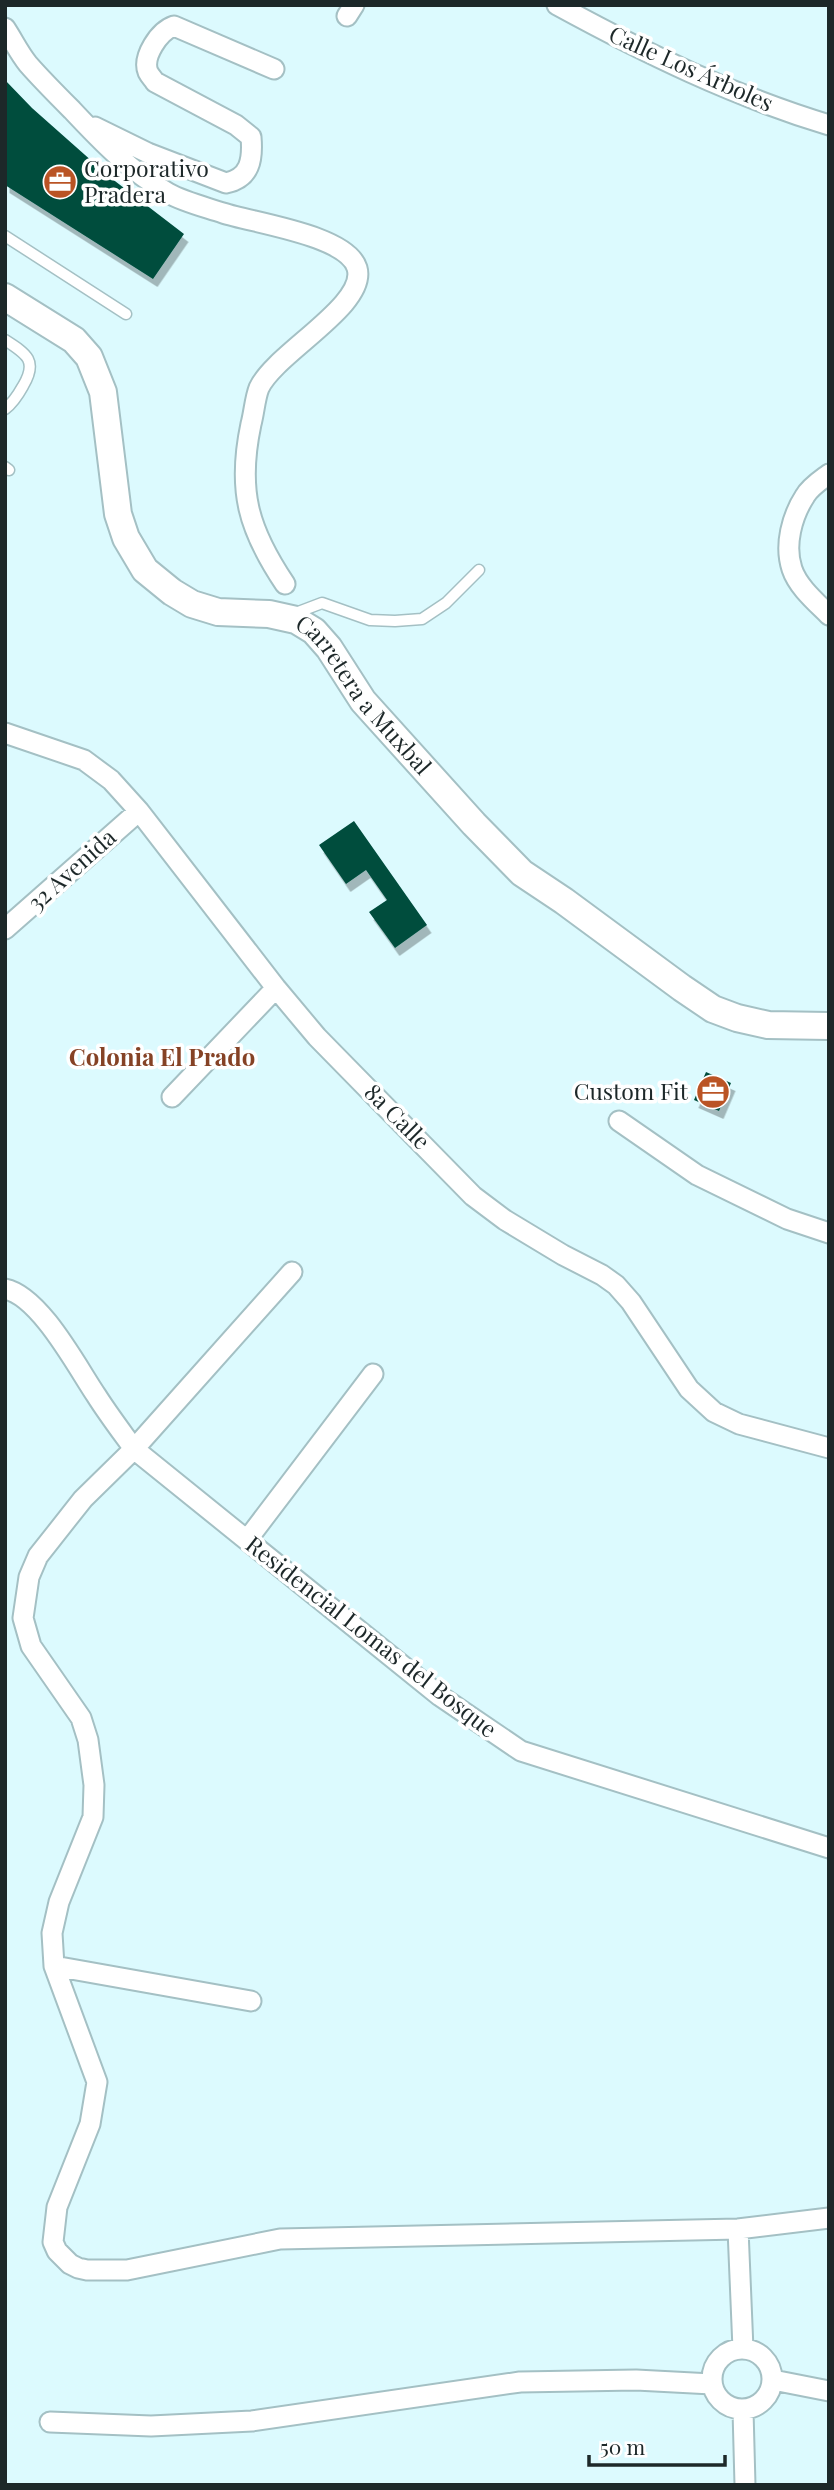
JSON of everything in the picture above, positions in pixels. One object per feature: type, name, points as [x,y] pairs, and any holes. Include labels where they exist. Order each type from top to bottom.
[{"type":"main road","name":"Carretera a Muxbal","points":[[5,297],[74,340],[89,357],[103,392],[118,514],[126,538],[145,570],[192,604],[218,612],[269,614],[296,620],[314,631],[329,648],[363,701],[522,873],[713,1009],[768,1025],[829,1026]]},
{"type":"street","name":"Calle Los Árboles","points":[[557,5],[649,55],[700,78],[764,104],[823,123]]},
{"type":"street","points":[[83,122],[148,153],[226,183],[237,181],[248,169],[253,152],[251,137],[236,125],[155,82],[147,71],[148,56],[157,40],[167,29],[174,26],[274,69]]},
{"type":"street","points":[[5,28],[26,62],[116,156],[170,194],[226,214],[296,231],[351,256],[357,270],[356,285],[341,307],[285,356],[260,388],[247,444],[244,486],[250,519],[269,560],[285,584]]},
{"type":"street","points":[[823,123],[829,140]]},
{"type":"street","points":[[829,474],[806,494],[791,526],[789,546],[792,569],[810,596],[829,615]]},
{"type":"street","name":"8a Calle","points":[[5,733],[83,760],[111,780],[139,811],[317,1037],[473,1196],[505,1220],[616,1285],[632,1301],[689,1389],[714,1412],[739,1424],[829,1448]]},
{"type":"street","name":"32 Avenida","points":[[5,929],[139,811]]},
{"type":"street","points":[[172,1097],[276,988]]},
{"type":"street","points":[[619,1121],[697,1175],[787,1219],[829,1233]]},
{"type":"street","points":[[292,1272],[134,1449],[83,1499],[38,1556],[29,1577],[23,1618],[31,1646],[82,1718],[94,1785],[93,1817],[60,1902],[52,1933],[54,1966],[97,2082],[90,2124],[57,2207],[53,2242],[63,2258],[78,2268],[127,2270],[280,2239],[738,2229],[829,2218]]},
{"type":"street","name":"Residencial Lomas del Bosque","points":[[5,1289],[14,1290],[50,1323],[97,1398],[134,1449],[440,1696],[521,1751],[829,1848]]},
{"type":"street","points":[[247,1540],[373,1374]]},
{"type":"street","points":[[54,1966],[251,2001]]},
{"type":"street","points":[[738,2229],[743,2349]]},
{"type":"street","points":[[743,2349],[761,2355],[771,2370],[773,2380],[771,2389],[760,2404],[743,2410],[726,2405],[714,2392],[712,2384],[714,2366],[719,2359],[734,2350],[743,2349]]},
{"type":"street","points":[[50,2422],[151,2426],[252,2421],[520,2382],[636,2380],[712,2384]]},
{"type":"street","points":[[773,2380],[829,2391]]},
{"type":"street","points":[[743,2410],[744,2485]]},
{"type":"lane","points":[[5,236],[127,314]]},
{"type":"lane","points":[[5,340],[20,350],[30,361],[31,367],[31,373],[25,383],[5,409]]},
{"type":"lane","points":[[287,618],[322,603],[370,620],[422,619],[446,603],[479,570]]},
{"type":"building","name":"Corporativo Pradera","points":[[5,80],[32,108],[111,178],[184,234],[153,279],[5,185]]},
{"type":"building","points":[[354,821],[427,925],[395,948],[369,912],[387,900],[366,870],[346,884],[319,845]]},
{"type":"building","name":"Custom Fit","points":[[706,1072],[731,1083],[719,1111],[694,1100]]},
{"type":"place","name":"Corporativo Pradera","points":[[60,182]]},
{"type":"place","name":"Custom Fit","points":[[713,1092]]},
{"type":"district","name":"Colonia El Prado","points":[[162,1058]]}]
